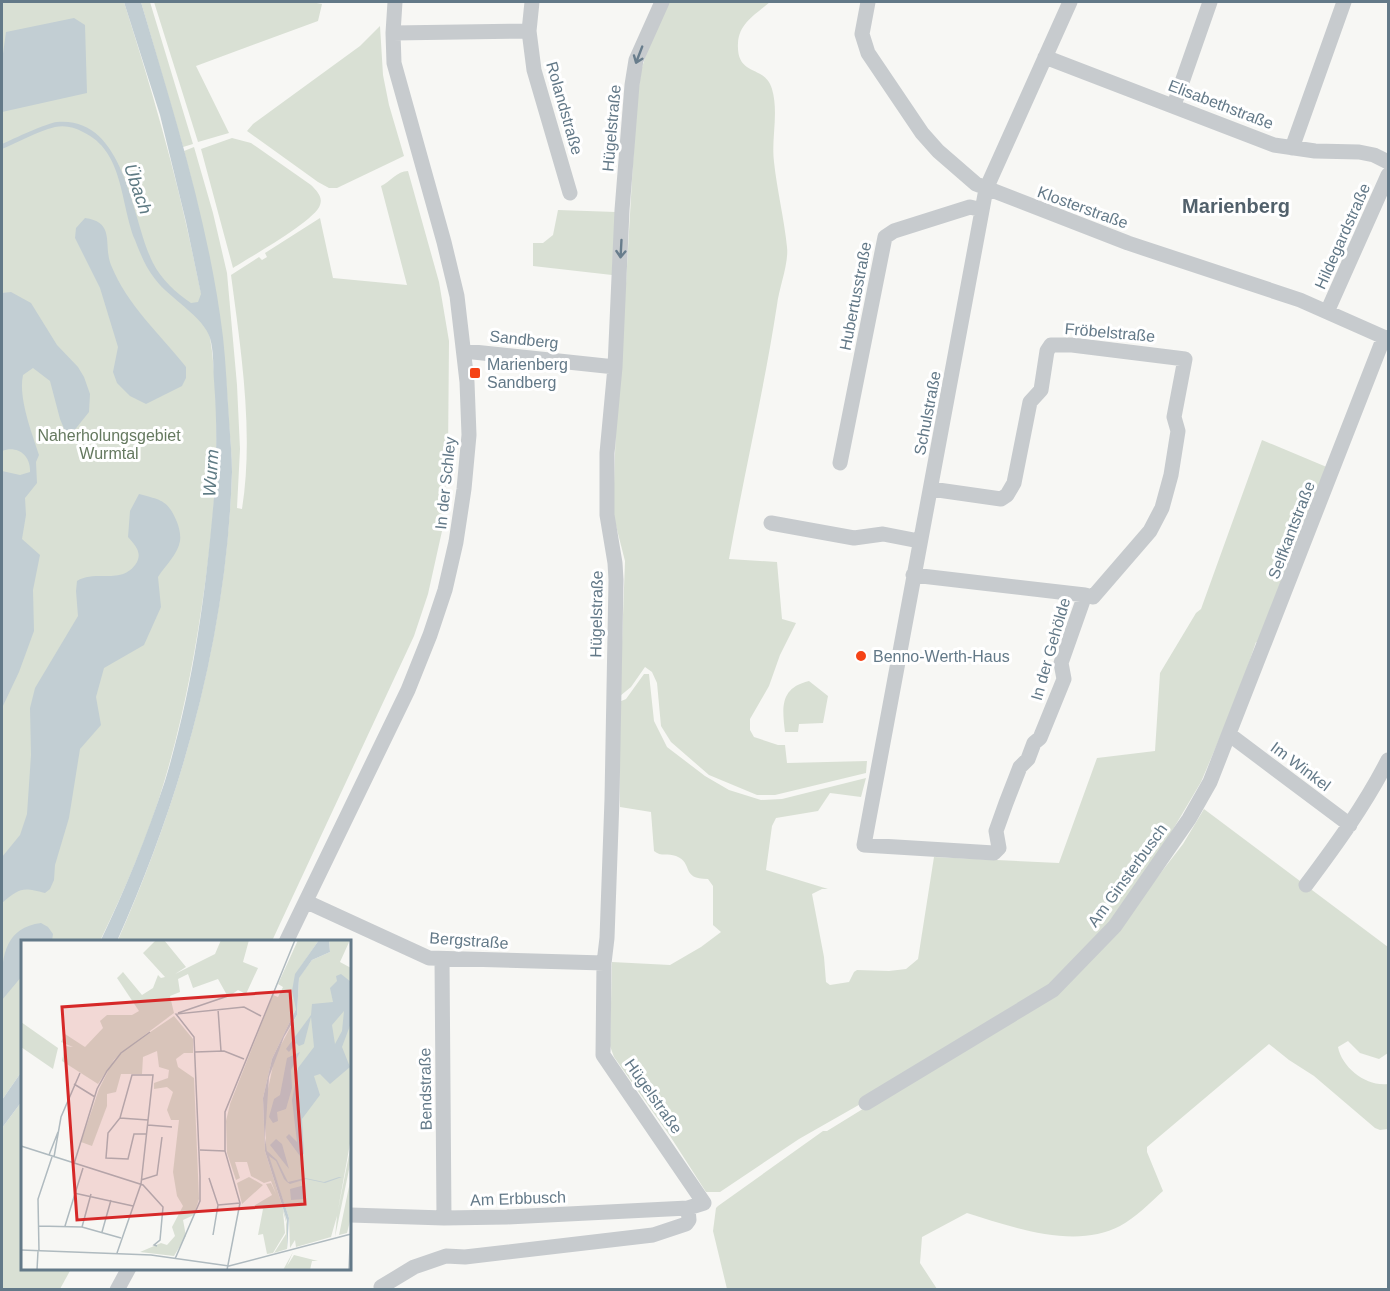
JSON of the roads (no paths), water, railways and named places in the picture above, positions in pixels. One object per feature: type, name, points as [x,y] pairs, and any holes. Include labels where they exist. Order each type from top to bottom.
[{"type":"street","name":"In der Schley","points":[[287,940],[408,690],[430,635],[445,590],[456,542],[467,452],[467,389],[457,296],[447,251],[394,63],[395,2]]},
{"type":"street","name":"Rolandstraße","points":[[532,2],[529,32],[534,70],[570,193]]},
{"type":"street","name":"Hügelstraße","points":[[662,2],[636,60],[632,85],[622,210],[615,367],[607,453],[607,516],[616,580],[612,799],[604,963],[603,1054],[704,1203]]},
{"type":"street","name":"Klosterstraße","points":[[868,2],[862,34],[868,53],[922,133],[938,152],[976,184],[1128,243],[1300,300],[1386,338]]},
{"type":"street","name":"Schulstraße","points":[[864,845],[986,189],[1070,2]]},
{"type":"street","points":[[1174,105],[1210,2]]},
{"type":"street","points":[[1292,148],[1344,2]]},
{"type":"street","points":[[393,33],[529,32]]},
{"type":"street","name":"Elisabethstraße","points":[[1045,57],[1274,145],[1374,155],[1389,162]]},
{"type":"street","name":"Hildegardstraße","points":[[1327,312],[1389,175]]},
{"type":"street","name":"Hubertusstraße","points":[[840,463],[885,237],[894,231],[970,207],[982,210]]},
{"type":"street","name":"Selfkantstraße","points":[[1230,735],[1386,338]]},
{"type":"street","name":"Fröbelstraße","points":[[931,489],[1001,499],[1007,495],[1014,483],[1030,402],[1041,390],[1047,351],[1051,345],[1072,345],[1185,359]]},
{"type":"street","name":"Sandberg","points":[[464,351],[615,367]]},
{"type":"street","name":"In der Gehölde","points":[[913,575],[1093,597],[1150,531],[1162,508],[1171,474],[1178,431],[1174,417],[1185,359]]},
{"type":"street","points":[[771,523],[854,538],[883,534],[919,541]]},
{"type":"street","points":[[785,543],[789,527]]},
{"type":"street","name":"In der Gehölde","points":[[864,845],[973,853],[998,851],[996,831],[1020,767],[1028,759],[1034,743],[1040,738],[1064,679],[1062,663],[1085,595]]},
{"type":"street","name":"Im Winkel","points":[[1230,735],[1350,825]]},
{"type":"street","name":"Am Ginsterbusch","points":[[866,1104],[1053,990],[1090,954],[1115,926],[1189,819],[1210,782],[1230,735]]},
{"type":"street","points":[[1306,885],[1350,825],[1375,787],[1389,760]]},
{"type":"street","name":"Bergstraße","points":[[307,902],[418,954],[442,959],[604,963]]},
{"type":"street","name":"Bendstraße","points":[[442,959],[444,1218]]},
{"type":"street","name":"Am Erbbusch","points":[[351,1215],[507,1217],[688,1208],[704,1203]]},
{"type":"street","points":[[381,1287],[414,1267],[446,1256],[465,1257],[664,1232],[686,1224],[689,1220],[688,1208]]},
{"type":"street","points":[[117,1290],[128,1270]]},
{"type":"place","name":"Marienberg Sandberg","points":[[475,373]]},
{"type":"place","name":"Benno-Werth-Haus","points":[[861,656]]},
{"type":"district","name":"Marienberg","points":[[1236,206]]},
{"type":"water label","name":"Übach","points":[[138,189]]},
{"type":"water label","name":"Wurm","points":[[211,473]]},
{"type":"park label","name":"Naherholungsgebiet Wurmtal","points":[[109,444]]}]
